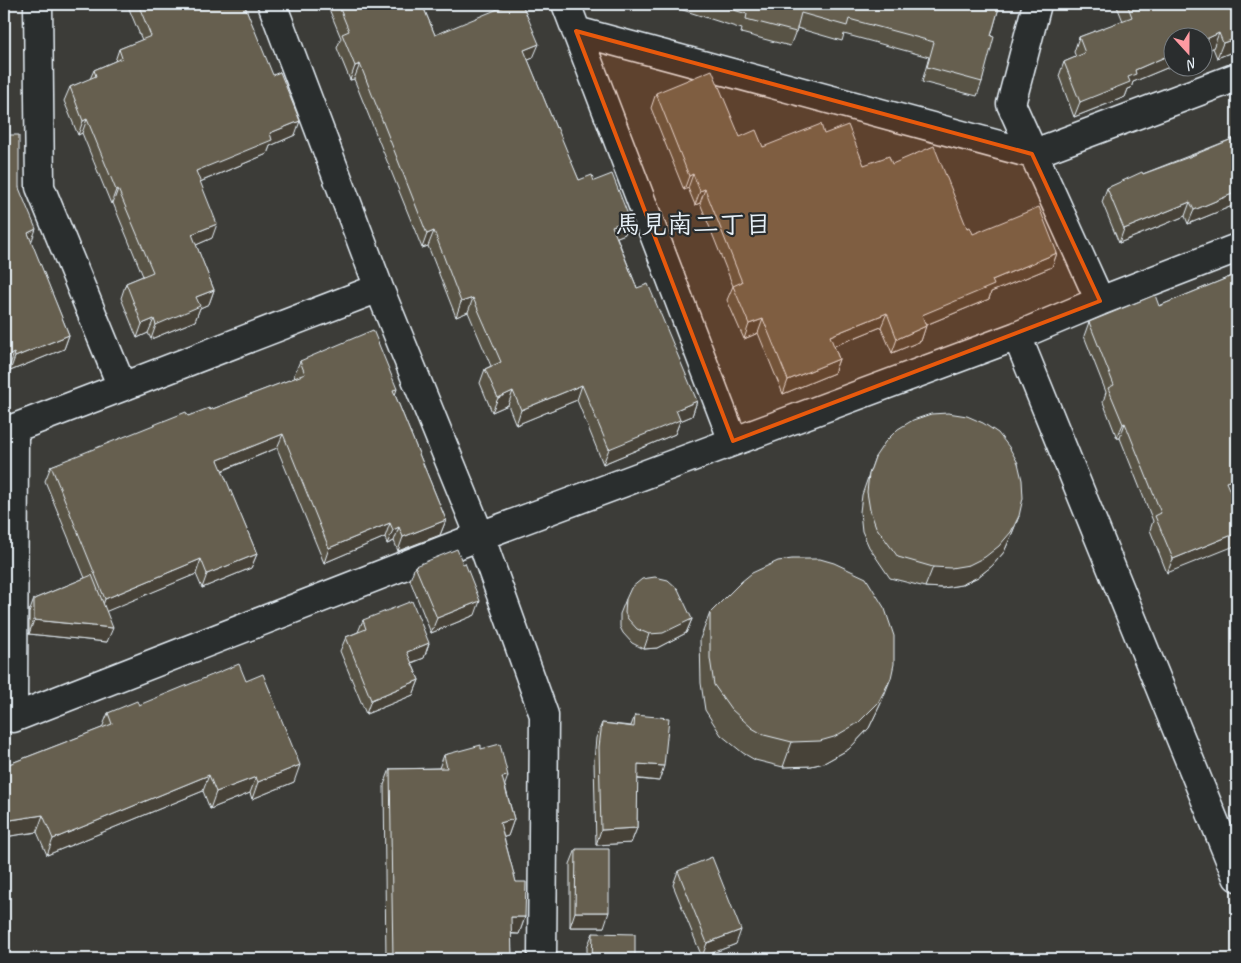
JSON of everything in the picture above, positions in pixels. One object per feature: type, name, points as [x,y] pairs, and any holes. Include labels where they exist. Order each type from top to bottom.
[{"type":"street","points":[[38,4],[40,187],[122,387]]},
{"type":"street","points":[[272,4],[379,288],[480,536],[544,714],[542,959]]},
{"type":"street","points":[[566,4],[733,441]]},
{"type":"street","points":[[1037,4],[1011,104],[1100,301]]},
{"type":"street","points":[[576,31],[1032,154],[1237,77]]},
{"type":"street","points":[[379,288],[9,431],[13,718],[480,536],[1017,336],[1100,301],[1237,248]]},
{"type":"street","points":[[1017,336],[1237,877]]},
{"type":"highlighted area","points":[[576,31],[1032,154],[1100,301],[733,441]]},
{"type":"building","points":[[138,4],[244,4],[273,75],[280,72],[300,121],[270,133],[272,140],[196,171],[217,224],[192,234],[214,290],[196,297],[200,306],[156,325],[154,319],[142,324],[126,283],[153,272],[87,119],[83,121],[70,87],[96,76],[94,70],[122,58],[119,49],[151,36]]},
{"type":"building","points":[[338,4],[422,4],[435,35],[510,4],[522,4],[539,44],[524,50],[579,180],[592,175],[594,181],[612,174],[630,220],[612,226],[637,288],[648,284],[697,401],[676,410],[680,420],[609,449],[582,385],[521,410],[513,391],[498,398],[485,369],[501,362],[473,298],[461,302],[434,231],[427,234],[360,64],[355,66],[342,34],[349,31]]},
{"type":"building","points":[[714,4],[1000,4],[991,36],[994,37],[982,82],[927,67],[934,42],[849,19],[847,26],[801,13],[796,32],[746,19],[747,14]]},
{"type":"building","points":[[1127,4],[1237,4],[1237,38],[1223,43],[1219,33],[1214,35],[1214,28],[1164,28],[1164,57],[1135,70],[1136,74],[1128,77],[1130,82],[1080,102],[1064,62],[1085,53],[1079,37],[1132,17]]},
{"type":"building","points":[[712,70],[740,137],[756,130],[763,147],[821,124],[824,134],[848,125],[864,165],[889,156],[892,164],[934,146],[967,228],[970,227],[973,234],[1039,207],[1057,253],[992,280],[994,285],[922,315],[926,326],[897,339],[887,313],[830,336],[839,359],[788,380],[763,319],[749,324],[733,286],[742,282],[705,189],[700,191],[693,174],[689,176],[656,93]]},
{"type":"building","points":[[4,135],[19,135],[19,188],[36,229],[28,233],[69,335],[15,357],[14,353],[6,357],[4,351]]},
{"type":"building","points":[[1237,137],[1237,192],[1194,210],[1190,202],[1124,229],[1107,188],[1142,172],[1143,174]]},
{"type":"building","points":[[1237,274],[1237,478],[1226,482],[1237,508],[1237,533],[1173,559],[1155,516],[1161,513],[1125,423],[1123,424],[1108,388],[1114,385],[1089,322],[1155,295],[1159,306]]},
{"type":"building","points":[[373,330],[397,389],[393,390],[446,520],[403,537],[399,527],[393,530],[390,523],[329,548],[283,434],[218,460],[257,554],[207,574],[201,559],[105,599],[51,466],[186,412],[188,416],[209,408],[210,410],[305,374],[300,361]]},
{"type":"building","points":[[948,413],[967,416],[983,423],[998,433],[1018,463],[1022,480],[1023,498],[1019,516],[1011,532],[999,546],[985,557],[969,565],[951,568],[933,567],[898,557],[876,527],[870,510],[867,492],[869,474],[875,457],[885,442],[898,429],[913,420],[931,414]]},
{"type":"building","points":[[457,549],[463,564],[465,563],[480,601],[437,618],[415,566]]},
{"type":"building","points":[[820,559],[834,563],[866,578],[885,609],[894,636],[894,664],[891,678],[878,703],[858,723],[834,737],[820,741],[792,742],[764,735],[752,728],[731,709],[714,685],[710,658],[710,613],[752,573],[778,561]]},
{"type":"building","points":[[92,575],[113,628],[34,620],[34,599]]},
{"type":"building","points":[[655,577],[668,580],[678,589],[692,619],[663,633],[649,634],[637,629],[628,619],[625,613],[626,599],[631,588],[642,579]]},
{"type":"building","points":[[412,601],[429,643],[407,652],[419,680],[371,700],[346,637],[366,629],[363,620]]},
{"type":"building","points":[[239,664],[246,681],[263,674],[300,765],[258,782],[256,777],[216,792],[209,775],[53,839],[43,815],[4,821],[4,766],[112,724],[108,713],[137,701],[139,705]]},
{"type":"building","points":[[635,715],[669,718],[664,766],[638,764],[637,828],[601,830],[599,747],[602,723],[634,727]]},
{"type":"building","points":[[500,744],[508,776],[502,777],[514,819],[500,823],[516,882],[526,882],[525,917],[511,917],[512,959],[393,959],[390,769],[447,768],[444,755],[481,745],[481,749]]},
{"type":"building","points":[[576,849],[609,849],[609,912],[575,912]]},
{"type":"building","points":[[712,857],[741,930],[707,943],[678,871]]},
{"type":"building","points":[[593,933],[635,934],[635,956],[644,956],[644,959],[592,959]]},
{"type":"district","name":"馬見南二丁目","points":[[693,224]]}]
